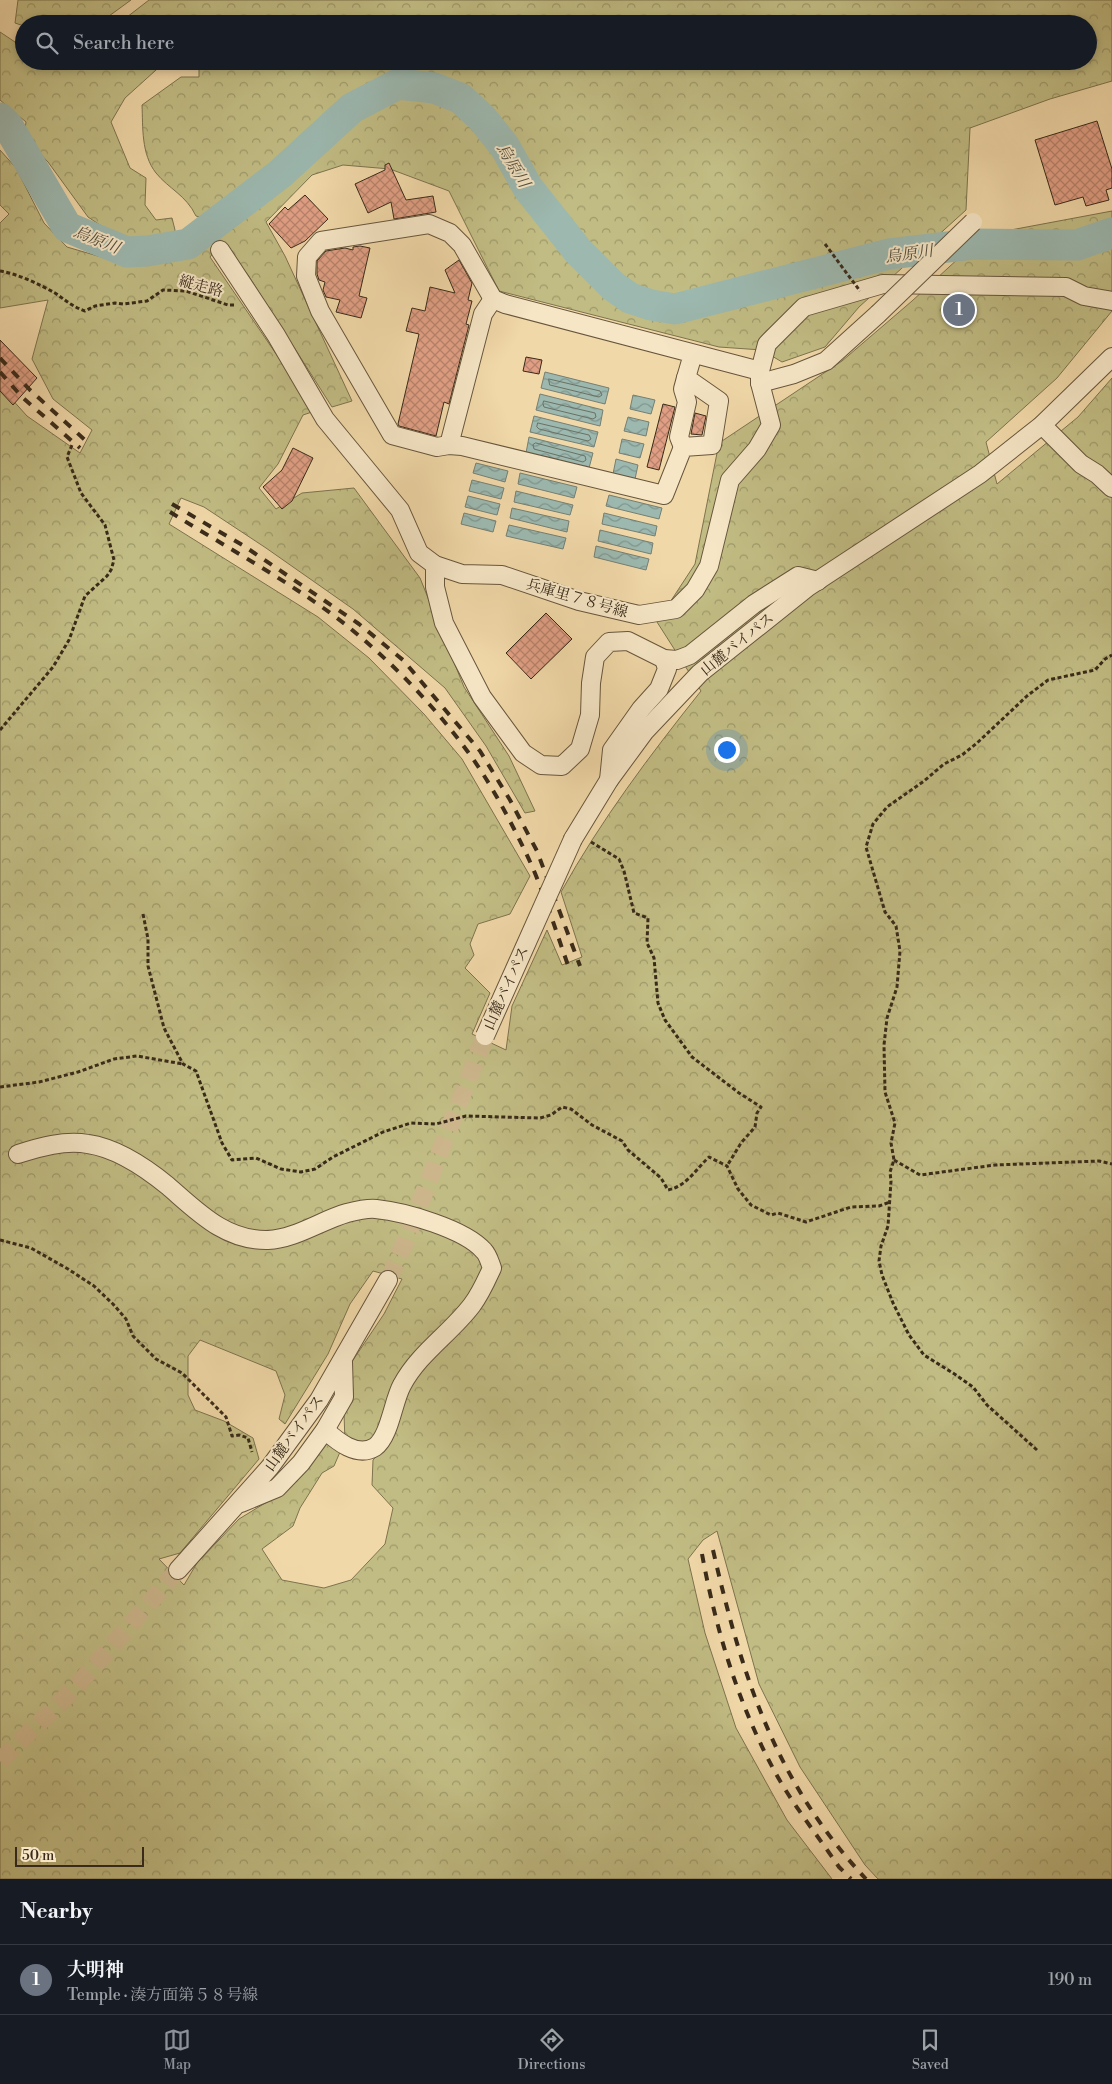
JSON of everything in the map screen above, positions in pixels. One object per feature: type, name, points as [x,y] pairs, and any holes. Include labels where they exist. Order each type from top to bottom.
[{"type":"street","points":[[693,354],[683,389],[687,402],[679,437],[683,447],[664,495],[462,446],[436,447],[392,435],[320,311],[306,276],[307,256],[321,241],[429,224],[450,233],[462,245],[493,299],[505,304],[693,354],[760,377],[794,374],[826,361],[878,314],[973,222]]},
{"type":"street","points":[[220,250],[256,304],[325,419],[400,510],[418,553],[435,565],[435,586],[444,623],[482,697],[523,753],[541,765],[562,766],[580,749],[590,715],[591,683],[596,657],[609,642],[628,640],[664,659],[677,660],[690,655],[754,604],[798,576],[818,581]]},
{"type":"street","name":"兵庫里７８号線","points":[[435,565],[462,574],[502,575],[579,601],[639,615],[676,609],[695,590],[709,566],[730,480],[757,449],[771,425],[760,377],[767,344],[804,307],[883,284],[1066,287],[1084,296],[1112,301]]},
{"type":"street","points":[[449,445],[482,314],[493,299]]},
{"type":"street","name":"山麓バイパス","points":[[485,1036],[609,780],[645,731],[700,673],[818,581],[980,474],[1042,424],[1112,357]]},
{"type":"street","points":[[683,447],[712,445],[719,401],[686,378]]},
{"type":"street","points":[[1042,424],[1081,464],[1097,474],[1112,488]]},
{"type":"street","points":[[609,780],[612,750],[641,709],[659,688],[667,669],[664,659]]},
{"type":"street","points":[[18,1154],[48,1145],[73,1143],[89,1144],[114,1152],[166,1184],[205,1219],[236,1235],[268,1240],[309,1230],[345,1214],[375,1208],[433,1222],[466,1236],[485,1252],[492,1268],[484,1286],[472,1305],[422,1358],[402,1384],[390,1421],[380,1440],[370,1448],[356,1450],[340,1442],[325,1430]]},
{"type":"street","name":"山麓バイパス","points":[[178,1570],[239,1504],[319,1400],[343,1362],[388,1280]]},
{"type":"street","points":[[239,1504],[277,1488],[301,1463],[325,1430],[344,1397],[343,1362]]},
{"type":"path","points":[[825,244],[860,291]]},
{"type":"path","name":"縦走路","points":[[0,271],[34,283],[55,293],[74,307],[85,311],[94,306],[148,301],[163,290],[186,291],[228,305],[256,304]]},
{"type":"path","points":[[0,730],[53,667],[69,640],[85,596],[107,576],[114,560],[105,524],[81,493],[68,457],[72,445]]},
{"type":"path","points":[[1037,1450],[987,1405],[973,1387],[924,1355],[909,1335],[882,1275],[879,1261],[881,1246],[888,1226],[892,1181],[890,1172],[894,1160],[891,1144],[894,1123],[885,1092],[884,1045],[887,1018],[897,987],[900,951],[896,926],[885,912],[866,847],[874,824],[887,807],[924,781],[944,764],[962,755],[977,744],[1027,696],[1048,680],[1095,670],[1105,659],[1112,656]]},
{"type":"path","points":[[580,840],[619,859],[624,871],[634,913],[648,918],[647,942],[654,958],[658,1003],[665,1020],[680,1044],[692,1058],[710,1072],[761,1106],[757,1113],[756,1128],[741,1143],[727,1166]]},
{"type":"path","points":[[143,914],[148,939],[148,966],[157,1004],[164,1028],[183,1064]]},
{"type":"path","points":[[0,1087],[39,1082],[96,1066],[114,1058],[137,1056],[183,1064],[196,1071],[222,1143],[232,1160],[256,1158],[281,1169],[301,1172],[315,1169],[352,1147],[384,1132],[411,1123],[436,1124],[466,1116],[540,1118],[551,1115],[562,1107],[572,1109],[592,1125],[622,1141],[628,1150],[661,1178],[668,1190],[676,1188],[690,1179],[709,1157],[727,1166],[738,1189],[750,1205],[771,1215],[778,1212],[806,1222],[851,1207],[879,1206],[890,1202]]},
{"type":"path","points":[[894,1160],[920,1175],[995,1165],[1098,1161],[1112,1164]]},
{"type":"path","points":[[0,1240],[31,1248],[68,1268],[94,1286],[126,1320],[133,1336],[156,1359],[182,1372],[226,1417],[232,1436],[239,1435],[248,1438],[252,1452]]},
{"type":"green space","points":[[18,0],[131,0],[110,15],[16,15]]},
{"type":"green space","points":[[149,0],[1112,0],[1112,81],[1050,99],[970,128],[966,210],[859,307],[825,347],[782,362],[762,350],[719,347],[499,291],[449,191],[390,169],[343,165],[312,175],[266,222],[285,256],[352,401],[332,407],[248,275],[222,242],[210,257],[315,411],[303,415],[278,464],[259,488],[276,509],[302,493],[354,488],[420,578],[464,687],[509,756],[535,811],[525,813],[486,746],[445,688],[353,609],[204,507],[181,498],[169,524],[318,617],[369,658],[424,714],[462,759],[530,876],[510,914],[478,924],[470,944],[474,955],[465,968],[490,993],[472,1034],[506,1050],[512,1006],[547,930],[562,965],[582,957],[561,892],[576,865],[627,789],[701,691],[657,622],[695,564],[719,443],[842,361],[912,301],[984,235],[1112,211],[1112,311],[1057,378],[986,442],[997,484],[1078,417],[1112,378],[1112,1879],[878,1879],[865,1865],[800,1767],[759,1684],[717,1531],[703,1540],[688,1559],[705,1633],[736,1728],[787,1820],[832,1879],[0,1879],[0,386],[27,416],[80,453],[92,430],[53,399],[32,359],[48,300],[0,308],[0,223],[9,214],[0,205],[0,150],[16,168],[44,223],[67,247],[108,259],[151,262],[194,248],[212,231],[207,219],[196,216],[182,197],[161,179],[151,166],[145,149],[142,105],[181,77],[199,77],[199,70],[1097,70],[1097,15],[130,15]],"holes":[[[373,1271],[402,1279],[384,1314],[351,1363],[353,1393],[344,1413],[345,1442],[367,1449],[387,1445],[373,1460],[372,1485],[393,1508],[385,1544],[351,1580],[324,1588],[282,1580],[262,1549],[293,1526],[300,1508],[322,1473],[334,1466],[340,1452],[326,1439],[304,1473],[275,1497],[239,1519],[197,1563],[184,1585],[159,1559],[180,1553],[259,1459],[253,1438],[224,1421],[195,1410],[188,1395],[188,1356],[200,1340],[276,1371],[285,1395],[279,1419],[285,1424],[328,1354],[350,1304]]]},
{"type":"green space","points":[[0,32],[15,42],[15,70],[156,70],[125,98],[111,122],[130,168],[146,178],[145,205],[156,220],[172,218],[175,230],[173,240],[124,241],[88,217],[48,162],[24,137],[26,122],[0,100]]},
{"type":"water","points":[[545,372],[609,388],[605,404],[541,388]]},
{"type":"water","points":[[540,394],[603,410],[600,426],[536,410]]},
{"type":"water","points":[[633,395],[655,400],[651,414],[630,409]]},
{"type":"water","points":[[534,416],[598,432],[594,447],[530,432]]},
{"type":"water","points":[[628,417],[649,422],[646,436],[624,431]]},
{"type":"water","points":[[529,437],[593,453],[589,468],[526,453]]},
{"type":"water","points":[[622,439],[644,444],[640,458],[619,453]]},
{"type":"water","points":[[616,459],[638,465],[635,479],[613,474]]},
{"type":"water","points":[[476,463],[508,471],[505,482],[473,473]]},
{"type":"water","points":[[520,473],[577,487],[574,498],[518,484]]},
{"type":"water","points":[[472,480],[504,488],[501,499],[469,491]]},
{"type":"water","points":[[516,491],[573,505],[570,515],[514,502]]},
{"type":"water","points":[[609,495],[662,508],[659,519],[606,506]]},
{"type":"water","points":[[468,496],[500,504],[497,515],[465,507]]},
{"type":"water","points":[[512,508],[569,521],[567,532],[510,518]]},
{"type":"water","points":[[464,513],[496,521],[493,532],[461,524]]},
{"type":"water","points":[[604,513],[657,526],[655,536],[602,524]]},
{"type":"water","points":[[509,525],[566,538],[563,549],[506,536]]},
{"type":"water","points":[[600,530],[653,543],[651,554],[598,541]]},
{"type":"water","points":[[596,546],[649,559],[646,570],[594,557]]},
{"type":"building","points":[[1097,121],[1112,169],[1112,188],[1106,190],[1109,200],[1086,206],[1083,197],[1055,205],[1035,140]]},
{"type":"building","points":[[389,163],[406,200],[433,196],[436,212],[394,219],[391,202],[368,213],[355,184],[385,170],[385,165]]},
{"type":"building","points":[[305,195],[328,219],[305,241],[291,248],[269,224],[285,207],[288,210]]},
{"type":"building","points":[[353,247],[370,248],[359,296],[367,298],[361,318],[336,312],[340,300],[326,297],[323,290],[325,282],[319,280],[317,274],[317,261],[326,251],[345,248],[353,250]]},
{"type":"building","points":[[459,260],[472,283],[468,300],[472,301],[466,324],[469,325],[449,404],[444,402],[436,436],[399,426],[398,424],[419,334],[406,331],[412,308],[425,311],[430,287],[455,293],[445,270]]},
{"type":"building","points":[[949,303],[969,303],[969,318],[949,316]]},
{"type":"building","points":[[0,340],[37,378],[13,405],[0,391]]},
{"type":"building","points":[[526,357],[542,360],[539,374],[523,371]]},
{"type":"building","points":[[663,404],[675,407],[659,470],[647,467]]},
{"type":"building","points":[[695,413],[706,416],[702,435],[691,434]]},
{"type":"building","points":[[293,448],[313,458],[292,501],[282,509],[263,487],[282,470]]},
{"type":"building","points":[[546,613],[572,639],[531,679],[506,653]]},
{"type":"waterway","name":"烏原川","points":[[0,118],[8,126],[67,227],[127,252],[147,251],[188,244],[280,174],[352,108],[398,84],[434,88],[460,98],[482,118],[505,147],[528,188],[578,251],[613,286],[630,298],[651,305],[675,309],[889,254],[973,244],[1077,245],[1112,233]]},
{"type":"tunnel","points":[[388,1280],[406,1240],[485,1036]]},
{"type":"tunnel","points":[[0,1761],[74,1689],[178,1570]]},
{"type":"railway","points":[[0,358],[30,390],[85,440]]},
{"type":"railway","points":[[0,372],[22,397],[80,448]]},
{"type":"railway","points":[[172,504],[244,546],[359,624],[403,660],[480,751],[510,800],[537,851],[580,966]]},
{"type":"railway","points":[[170,512],[286,583],[330,613],[383,657],[414,687],[455,735],[476,764],[506,813],[538,879],[569,968]]},
{"type":"railway","points":[[713,1550],[736,1641],[766,1725],[785,1765],[808,1804],[834,1842],[866,1879]]},
{"type":"railway","points":[[702,1554],[721,1638],[750,1720],[782,1784],[839,1867],[851,1879]]},
{"type":"place","name":"大明神","points":[[959,310]]}]
